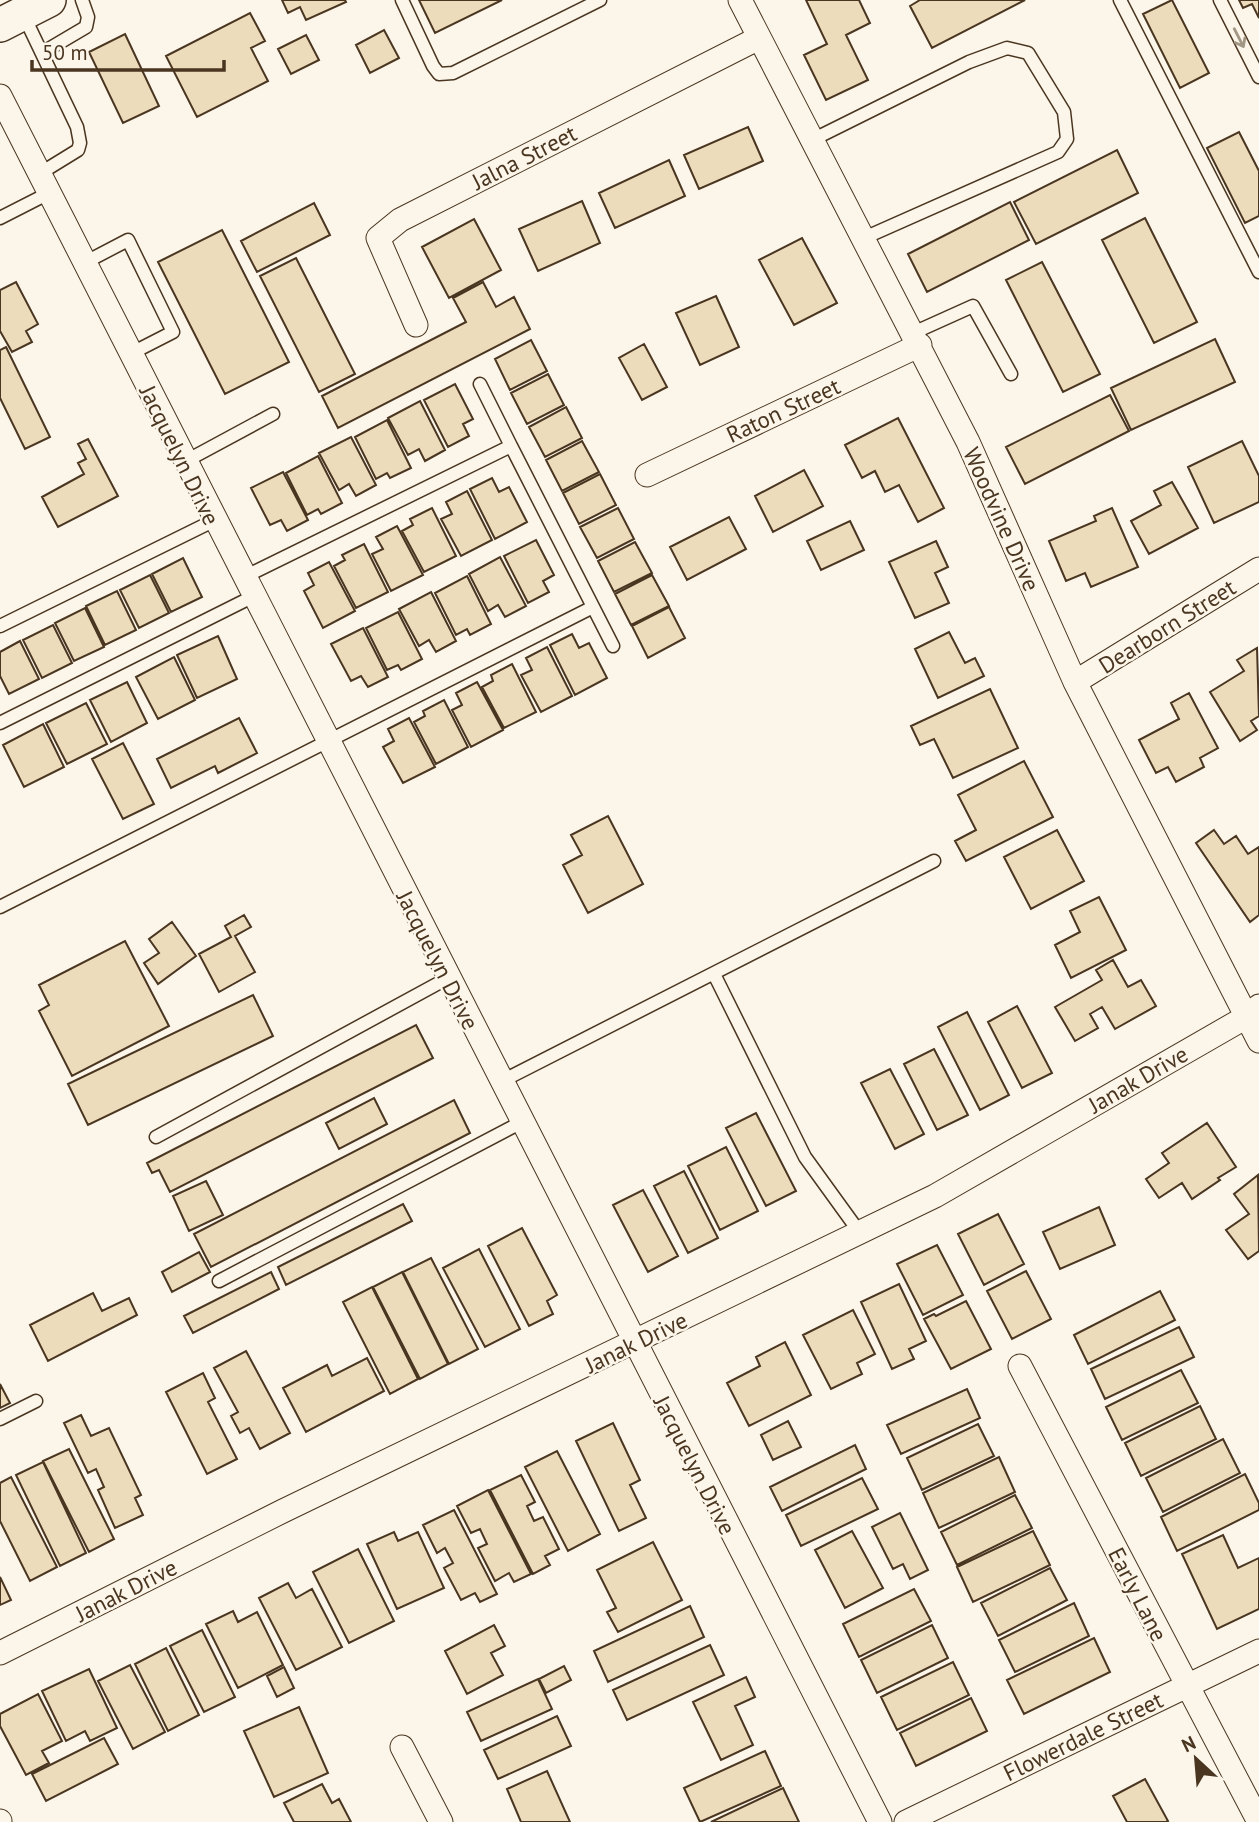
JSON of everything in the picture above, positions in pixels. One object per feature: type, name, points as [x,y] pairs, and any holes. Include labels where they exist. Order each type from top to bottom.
[{"type":"street","name":"Woodvine Drive","points":[[740,0],[968,442],[1075,682],[1254,1011],[1259,1041]]},
{"type":"street","name":"Jalna Street","points":[[416,325],[378,238],[400,220],[759,38]]},
{"type":"street","name":"Jacquelyn Drive","points":[[0,96],[325,743],[880,1822]]},
{"type":"street","name":"Raton Street","points":[[647,475],[916,339]]},
{"type":"street","name":"Dearborn Street","points":[[1075,682],[1259,569]]},
{"type":"street","name":"Janak Drive","points":[[0,1653],[284,1511],[934,1196],[1254,1011]]},
{"type":"street","name":"Early Lane","points":[[1020,1366],[1259,1822]]},
{"type":"street","name":"Flowerdale Street","points":[[906,1822],[1259,1651]]},
{"type":"street","points":[[402,1746],[442,1822]]},
{"type":"lane","points":[[42,53],[86,27],[88,17],[82,0]]},
{"type":"lane","points":[[402,0],[439,74],[453,73],[600,0]]},
{"type":"lane","points":[[1120,0],[1259,272]]},
{"type":"lane","points":[[1220,0],[1259,77]]},
{"type":"lane","points":[[0,218],[44,183],[78,150],[80,143],[77,127],[24,13]]},
{"type":"lane","points":[[812,140],[969,62],[1007,48],[1028,53],[1064,112],[1068,139],[1058,152],[864,238]]},
{"type":"lane","points":[[84,263],[128,240],[173,332],[130,354]]},
{"type":"lane","points":[[916,339],[973,306],[1011,374]]},
{"type":"lane","points":[[480,384],[613,646]]},
{"type":"lane","points":[[184,462],[273,414]]},
{"type":"lane","points":[[0,723],[511,446]]},
{"type":"lane","points":[[0,626],[213,521]]},
{"type":"lane","points":[[0,907],[593,607]]},
{"type":"lane","points":[[500,1082],[934,861]]},
{"type":"lane","points":[[714,974],[805,1157],[860,1233]]},
{"type":"lane","points":[[156,1137],[447,978]]},
{"type":"lane","points":[[219,1281],[520,1123]]},
{"type":"lane","points":[[0,1419],[36,1401]]},
{"type":"building","points":[[282,0],[346,2],[306,20],[300,7],[288,13]]},
{"type":"building","points":[[419,0],[502,0],[435,33]]},
{"type":"building","points":[[806,0],[859,0],[870,23],[846,35],[868,80],[826,100],[804,55],[827,44]]},
{"type":"building","points":[[920,0],[1025,0],[932,48],[910,6]]},
{"type":"building","points":[[1172,0],[1209,73],[1180,88],[1143,14]]},
{"type":"building","points":[[1239,0],[1259,0],[1259,18],[1252,4],[1243,8]]},
{"type":"building","points":[[250,13],[265,41],[251,48],[268,81],[197,117],[166,56]]},
{"type":"building","points":[[384,30],[399,58],[370,73],[356,45]]},
{"type":"building","points":[[125,34],[159,106],[123,123],[89,52]]},
{"type":"building","points":[[306,35],[319,60],[291,74],[278,49]]},
{"type":"building","points":[[748,127],[763,161],[699,189],[684,155]]},
{"type":"building","points":[[1239,132],[1259,171],[1259,216],[1245,223],[1207,148]]},
{"type":"building","points":[[1117,150],[1138,193],[1036,244],[1014,202]]},
{"type":"building","points":[[669,160],[685,196],[615,228],[599,193]]},
{"type":"building","points":[[582,201],[600,243],[538,271],[519,229]]},
{"type":"building","points":[[1010,202],[1029,240],[927,292],[908,254]]},
{"type":"building","points":[[314,203],[330,235],[257,272],[241,241]]},
{"type":"building","points":[[1145,218],[1197,322],[1154,343],[1102,240]]},
{"type":"building","points":[[474,219],[501,270],[449,298],[422,247]]},
{"type":"building","points":[[222,230],[289,362],[225,394],[158,262]]},
{"type":"building","points":[[802,238],[837,303],[794,325],[759,260]]},
{"type":"building","points":[[296,258],[355,374],[319,392],[260,276]]},
{"type":"building","points":[[1042,262],[1100,374],[1063,392],[1006,280]]},
{"type":"building","points":[[16,282],[38,324],[26,331],[32,342],[12,352],[0,331],[0,290]]},
{"type":"building","points":[[483,282],[496,307],[514,297],[530,329],[338,428],[322,396],[466,322],[453,298]]},
{"type":"building","points":[[716,296],[739,347],[700,365],[676,313]]},
{"type":"building","points":[[1215,339],[1235,382],[1131,430],[1111,388]]},
{"type":"building","points":[[531,340],[547,371],[510,390],[495,359]]},
{"type":"building","points":[[644,344],[667,387],[642,400],[619,358]]},
{"type":"building","points":[[6,347],[50,437],[25,449],[0,398],[0,350]]},
{"type":"building","points":[[548,374],[564,405],[527,424],[511,393]]},
{"type":"building","points":[[455,384],[473,419],[463,424],[469,436],[448,447],[424,400]]},
{"type":"building","points":[[1110,395],[1129,431],[1025,484],[1006,447]]},
{"type":"building","points":[[420,401],[445,450],[425,461],[419,449],[408,455],[388,418]]},
{"type":"building","points":[[566,407],[582,438],[545,457],[529,427]]},
{"type":"building","points":[[898,418],[944,508],[918,522],[899,485],[885,492],[875,471],[862,478],[845,445]]},
{"type":"building","points":[[387,420],[411,468],[390,478],[387,473],[376,479],[355,437]]},
{"type":"building","points":[[351,437],[376,485],[356,496],[349,484],[339,490],[319,453]]},
{"type":"building","points":[[88,439],[118,496],[58,527],[42,497],[84,474],[78,463],[86,459],[78,444]]},
{"type":"building","points":[[582,441],[599,472],[562,491],[546,460]]},
{"type":"building","points":[[1242,441],[1259,476],[1259,502],[1214,523],[1188,467]]},
{"type":"building","points":[[318,456],[342,503],[321,514],[318,509],[307,515],[286,473]]},
{"type":"building","points":[[804,470],[823,506],[773,532],[755,496]]},
{"type":"building","points":[[283,472],[308,520],[287,531],[281,520],[270,525],[251,488]]},
{"type":"building","points":[[600,474],[616,505],[579,524],[563,493]]},
{"type":"building","points":[[492,478],[499,492],[509,487],[527,522],[495,539],[470,489]]},
{"type":"building","points":[[1172,482],[1198,528],[1149,554],[1131,521],[1161,505],[1154,491]]},
{"type":"building","points":[[467,491],[492,540],[461,556],[441,519],[452,514],[446,502]]},
{"type":"building","points":[[432,508],[456,556],[424,572],[402,531],[413,525],[410,519]]},
{"type":"building","points":[[618,508],[634,539],[597,558],[580,527]]},
{"type":"building","points":[[1112,508],[1138,567],[1091,587],[1085,573],[1066,581],[1049,541],[1096,521],[1094,516]]},
{"type":"building","points":[[729,517],[746,549],[687,580],[670,547]]},
{"type":"building","points":[[850,521],[864,550],[821,570],[807,541]]},
{"type":"building","points":[[397,526],[423,575],[391,591],[372,554],[383,549],[376,537]]},
{"type":"building","points":[[536,540],[554,575],[543,581],[549,592],[528,603],[504,556]]},
{"type":"building","points":[[936,541],[948,567],[935,573],[949,603],[915,618],[889,562]]},
{"type":"building","points":[[635,542],[652,573],[614,592],[598,561]]},
{"type":"building","points":[[364,544],[388,592],[356,608],[334,566],[345,560],[342,555]]},
{"type":"building","points":[[500,557],[526,606],[505,617],[498,605],[488,611],[469,574]]},
{"type":"building","points":[[183,558],[202,597],[171,612],[152,574]]},
{"type":"building","points":[[329,562],[355,611],[323,628],[304,591],[314,585],[308,573]]},
{"type":"building","points":[[150,575],[169,613],[139,628],[120,590]]},
{"type":"building","points":[[652,575],[669,606],[631,625],[615,594]]},
{"type":"building","points":[[467,576],[491,624],[470,635],[467,629],[456,635],[435,593]]},
{"type":"building","points":[[117,591],[136,630],[105,645],[86,606]]},
{"type":"building","points":[[431,592],[456,641],[436,652],[429,640],[419,646],[399,609]]},
{"type":"building","points":[[669,607],[685,638],[648,658],[632,626]]},
{"type":"building","points":[[85,608],[104,647],[74,661],[55,623]]},
{"type":"building","points":[[398,612],[422,659],[401,670],[398,665],[387,670],[366,628]]},
{"type":"building","points":[[53,625],[72,663],[42,678],[23,640]]},
{"type":"building","points":[[363,628],[388,677],[368,687],[361,676],[351,681],[331,644]]},
{"type":"building","points":[[949,632],[965,663],[975,658],[984,676],[938,698],[915,649]]},
{"type":"building","points":[[572,634],[579,648],[589,643],[607,678],[575,695],[550,645]]},
{"type":"building","points":[[218,636],[237,679],[197,698],[177,655]]},
{"type":"building","points":[[20,641],[39,679],[9,694],[0,676],[0,652]]},
{"type":"building","points":[[547,647],[572,696],[541,712],[521,675],[532,670],[526,658]]},
{"type":"building","points":[[1257,648],[1259,716],[1251,721],[1257,730],[1240,741],[1210,692],[1244,671],[1237,660]]},
{"type":"building","points":[[174,657],[195,700],[158,719],[136,677]]},
{"type":"building","points":[[512,664],[536,712],[504,728],[482,687],[493,681],[491,675]]},
{"type":"building","points":[[127,682],[147,723],[111,742],[90,700]]},
{"type":"building","points":[[477,682],[503,730],[471,747],[452,710],[462,705],[456,693]]},
{"type":"building","points":[[990,689],[1018,748],[953,778],[934,739],[920,745],[911,726]]},
{"type":"building","points":[[1189,693],[1218,748],[1200,758],[1204,767],[1176,782],[1168,767],[1156,773],[1139,740],[1179,719],[1171,703]]},
{"type":"building","points":[[444,700],[468,747],[436,764],[414,722],[425,716],[423,711]]},
{"type":"building","points":[[86,703],[107,744],[67,764],[46,723]]},
{"type":"building","points":[[239,718],[257,753],[218,773],[215,766],[171,788],[157,759]]},
{"type":"building","points":[[409,718],[435,767],[403,783],[383,747],[394,741],[388,729]]},
{"type":"building","points":[[43,724],[64,767],[24,787],[3,745]]},
{"type":"building","points":[[123,743],[154,804],[123,819],[92,759]]},
{"type":"building","points":[[1024,761],[1053,817],[966,861],[955,841],[976,830],[958,795]]},
{"type":"building","points":[[608,816],[643,884],[588,913],[563,865],[582,855],[571,835]]},
{"type":"building","points":[[1057,830],[1084,881],[1031,909],[1004,857]]},
{"type":"building","points":[[1214,830],[1224,844],[1236,836],[1248,854],[1259,847],[1259,915],[1250,922],[1196,843]]},
{"type":"building","points":[[1099,897],[1126,950],[1071,978],[1055,945],[1080,932],[1070,911]]},
{"type":"building","points":[[244,915],[251,927],[235,936],[255,972],[219,992],[199,954],[231,937],[225,926]]},
{"type":"building","points":[[172,922],[196,956],[158,984],[144,963],[159,953],[149,939]]},
{"type":"building","points":[[125,941],[169,1026],[72,1076],[39,1011],[49,1005],[39,985]]},
{"type":"building","points":[[1113,960],[1128,987],[1141,980],[1156,1006],[1115,1029],[1102,1007],[1090,1014],[1098,1028],[1075,1041],[1055,1007],[1102,980],[1096,970]]},
{"type":"building","points":[[253,995],[273,1036],[88,1125],[68,1084]]},
{"type":"building","points":[[1017,1006],[1052,1073],[1022,1088],[988,1022]]},
{"type":"building","points":[[967,1012],[1009,1095],[980,1110],[938,1027]]},
{"type":"building","points":[[416,1025],[433,1058],[170,1192],[159,1170],[152,1173],[147,1163]]},
{"type":"building","points":[[934,1049],[968,1115],[937,1130],[904,1064]]},
{"type":"building","points":[[890,1069],[924,1134],[895,1149],[861,1083]]},
{"type":"building","points":[[374,1098],[387,1124],[339,1149],[326,1123]]},
{"type":"building","points":[[454,1100],[470,1133],[211,1267],[194,1234]]},
{"type":"building","points":[[756,1113],[796,1191],[766,1206],[726,1128]]},
{"type":"building","points":[[1207,1123],[1236,1167],[1192,1199],[1182,1183],[1159,1198],[1146,1179],[1169,1163],[1162,1153]]},
{"type":"building","points":[[726,1147],[758,1211],[720,1230],[688,1166]]},
{"type":"building","points":[[684,1171],[718,1238],[688,1253],[654,1186]]},
{"type":"building","points":[[1258,1175],[1259,1251],[1248,1259],[1226,1230],[1249,1214],[1234,1194]]},
{"type":"building","points":[[206,1181],[223,1215],[189,1231],[173,1196]]},
{"type":"building","points":[[643,1190],[678,1256],[648,1272],[613,1205]]},
{"type":"building","points":[[403,1204],[412,1221],[286,1285],[278,1267]]},
{"type":"building","points":[[1099,1207],[1115,1245],[1060,1269],[1043,1232]]},
{"type":"building","points":[[998,1214],[1024,1264],[984,1285],[958,1234]]},
{"type":"building","points":[[522,1228],[557,1295],[547,1301],[553,1314],[529,1326],[488,1246]]},
{"type":"building","points":[[937,1245],[963,1295],[923,1315],[897,1264]]},
{"type":"building","points":[[479,1249],[520,1329],[485,1347],[443,1268]]},
{"type":"building","points":[[199,1252],[210,1272],[172,1292],[162,1272]]},
{"type":"building","points":[[431,1258],[478,1349],[449,1364],[403,1272]]},
{"type":"building","points":[[1026,1271],[1051,1319],[1012,1339],[987,1291]]},
{"type":"building","points":[[271,1272],[279,1289],[193,1333],[184,1316]]},
{"type":"building","points":[[402,1272],[448,1364],[420,1379],[373,1287]]},
{"type":"building","points":[[899,1284],[926,1341],[909,1349],[914,1359],[892,1369],[861,1302]]},
{"type":"building","points":[[372,1287],[418,1379],[390,1394],[343,1302]]},
{"type":"building","points":[[1160,1291],[1175,1320],[1088,1364],[1074,1335]]},
{"type":"building","points":[[93,1293],[102,1311],[129,1298],[137,1315],[48,1361],[30,1325]]},
{"type":"building","points":[[966,1301],[991,1349],[951,1369],[924,1319]]},
{"type":"building","points":[[853,1310],[875,1354],[857,1363],[862,1374],[831,1389],[803,1335]]},
{"type":"building","points":[[1179,1327],[1194,1357],[1105,1399],[1091,1369]]},
{"type":"building","points":[[785,1342],[811,1395],[749,1426],[727,1383],[760,1366],[756,1357]]},
{"type":"building","points":[[246,1351],[290,1433],[260,1449],[249,1428],[240,1433],[231,1416],[238,1412],[214,1368]]},
{"type":"building","points":[[367,1358],[384,1391],[306,1432],[283,1388],[327,1365],[332,1376]]},
{"type":"building","points":[[1181,1370],[1198,1403],[1122,1440],[1106,1407]]},
{"type":"building","points":[[203,1373],[215,1398],[208,1402],[237,1459],[207,1474],[166,1392]]},
{"type":"building","points":[[0,1384],[10,1403],[0,1408]]},
{"type":"building","points":[[967,1389],[980,1418],[901,1454],[887,1425]]},
{"type":"building","points":[[1200,1406],[1216,1439],[1141,1476],[1125,1443]]},
{"type":"building","points":[[81,1415],[91,1436],[109,1428],[141,1495],[135,1498],[143,1515],[115,1528],[98,1490],[104,1487],[96,1469],[88,1473],[64,1423]]},
{"type":"building","points":[[788,1421],[801,1447],[773,1460],[761,1435]]},
{"type":"building","points":[[613,1423],[640,1480],[630,1485],[646,1518],[619,1531],[576,1441]]},
{"type":"building","points":[[978,1424],[994,1456],[922,1490],[907,1458]]},
{"type":"building","points":[[1223,1439],[1240,1473],[1163,1512],[1146,1478]]},
{"type":"building","points":[[855,1445],[866,1469],[782,1511],[770,1487]]},
{"type":"building","points":[[69,1449],[114,1539],[89,1552],[43,1461]]},
{"type":"building","points":[[557,1451],[600,1534],[568,1551],[525,1467]]},
{"type":"building","points":[[999,1457],[1015,1492],[939,1528],[923,1493]]},
{"type":"building","points":[[43,1462],[86,1553],[60,1566],[16,1475]]},
{"type":"building","points":[[1245,1474],[1259,1503],[1259,1510],[1177,1551],[1161,1517]]},
{"type":"building","points":[[521,1475],[535,1502],[527,1506],[534,1521],[543,1517],[559,1549],[545,1556],[550,1565],[533,1574],[490,1490]]},
{"type":"building","points":[[11,1477],[57,1567],[30,1581],[0,1521],[0,1483]]},
{"type":"building","points":[[862,1478],[878,1509],[801,1546],[786,1515]]},
{"type":"building","points":[[488,1490],[531,1574],[514,1582],[509,1573],[495,1581],[478,1548],[487,1544],[480,1529],[471,1533],[457,1506]]},
{"type":"building","points":[[1015,1495],[1032,1528],[957,1565],[941,1532]]},
{"type":"building","points":[[454,1510],[497,1594],[480,1602],[475,1593],[461,1600],[444,1568],[453,1563],[445,1548],[437,1553],[423,1525]]},
{"type":"building","points":[[900,1513],[928,1570],[910,1579],[903,1564],[893,1569],[872,1527]]},
{"type":"building","points":[[852,1531],[883,1588],[845,1608],[815,1550]]},
{"type":"building","points":[[1033,1531],[1050,1565],[973,1602],[957,1567]]},
{"type":"building","points":[[394,1532],[398,1541],[418,1532],[444,1588],[397,1609],[367,1544]]},
{"type":"building","points":[[1223,1535],[1238,1568],[1259,1558],[1259,1609],[1217,1629],[1182,1554]]},
{"type":"building","points":[[653,1542],[682,1600],[618,1632],[607,1612],[616,1608],[597,1570]]},
{"type":"building","points":[[358,1549],[394,1621],[349,1643],[313,1572]]},
{"type":"building","points":[[1050,1568],[1067,1600],[998,1636],[981,1603]]},
{"type":"building","points":[[0,1577],[11,1600],[0,1605]]},
{"type":"building","points":[[288,1583],[296,1598],[312,1589],[342,1647],[296,1670],[259,1598]]},
{"type":"building","points":[[914,1589],[931,1621],[859,1657],[843,1624]]},
{"type":"building","points":[[1074,1603],[1089,1636],[1015,1672],[999,1640]]},
{"type":"building","points":[[690,1606],[704,1637],[608,1682],[594,1651]]},
{"type":"building","points":[[233,1611],[238,1622],[257,1612],[283,1665],[238,1688],[206,1624]]},
{"type":"building","points":[[494,1625],[505,1646],[491,1653],[503,1675],[467,1694],[445,1651]]},
{"type":"building","points":[[932,1625],[948,1658],[877,1693],[861,1660]]},
{"type":"building","points":[[202,1630],[235,1697],[204,1712],[170,1646]]},
{"type":"building","points":[[1094,1638],[1110,1672],[1024,1714],[1007,1680]]},
{"type":"building","points":[[710,1645],[724,1675],[627,1720],[613,1690]]},
{"type":"building","points":[[166,1648],[199,1715],[168,1731],[135,1664]]},
{"type":"building","points":[[953,1662],[969,1695],[897,1730],[881,1697]]},
{"type":"building","points":[[130,1665],[165,1732],[133,1749],[98,1681]]},
{"type":"building","points":[[564,1666],[571,1680],[546,1693],[539,1679]]},
{"type":"building","points":[[284,1667],[294,1688],[277,1697],[267,1676]]},
{"type":"building","points":[[89,1669],[117,1728],[90,1741],[85,1731],[66,1741],[42,1691]]},
{"type":"building","points":[[746,1677],[755,1697],[735,1706],[753,1745],[721,1760],[693,1702]]},
{"type":"building","points":[[538,1679],[552,1709],[481,1741],[467,1712]]},
{"type":"building","points":[[38,1694],[62,1741],[42,1751],[49,1763],[26,1775],[0,1726],[0,1714]]},
{"type":"building","points":[[971,1698],[987,1731],[916,1766],[900,1733]]},
{"type":"building","points":[[299,1707],[328,1773],[274,1797],[244,1731]]},
{"type":"building","points":[[557,1716],[571,1746],[498,1779],[484,1750]]},
{"type":"building","points":[[104,1738],[118,1764],[46,1801],[32,1774]]},
{"type":"building","points":[[765,1751],[781,1786],[700,1822],[684,1788]]},
{"type":"building","points":[[547,1771],[570,1822],[521,1822],[507,1789]]},
{"type":"building","points":[[1145,1779],[1168,1821],[1127,1822],[1113,1796]]},
{"type":"building","points":[[322,1784],[332,1803],[339,1799],[351,1822],[294,1822],[284,1803]]},
{"type":"building","points":[[783,1788],[799,1822],[711,1822]]}]
